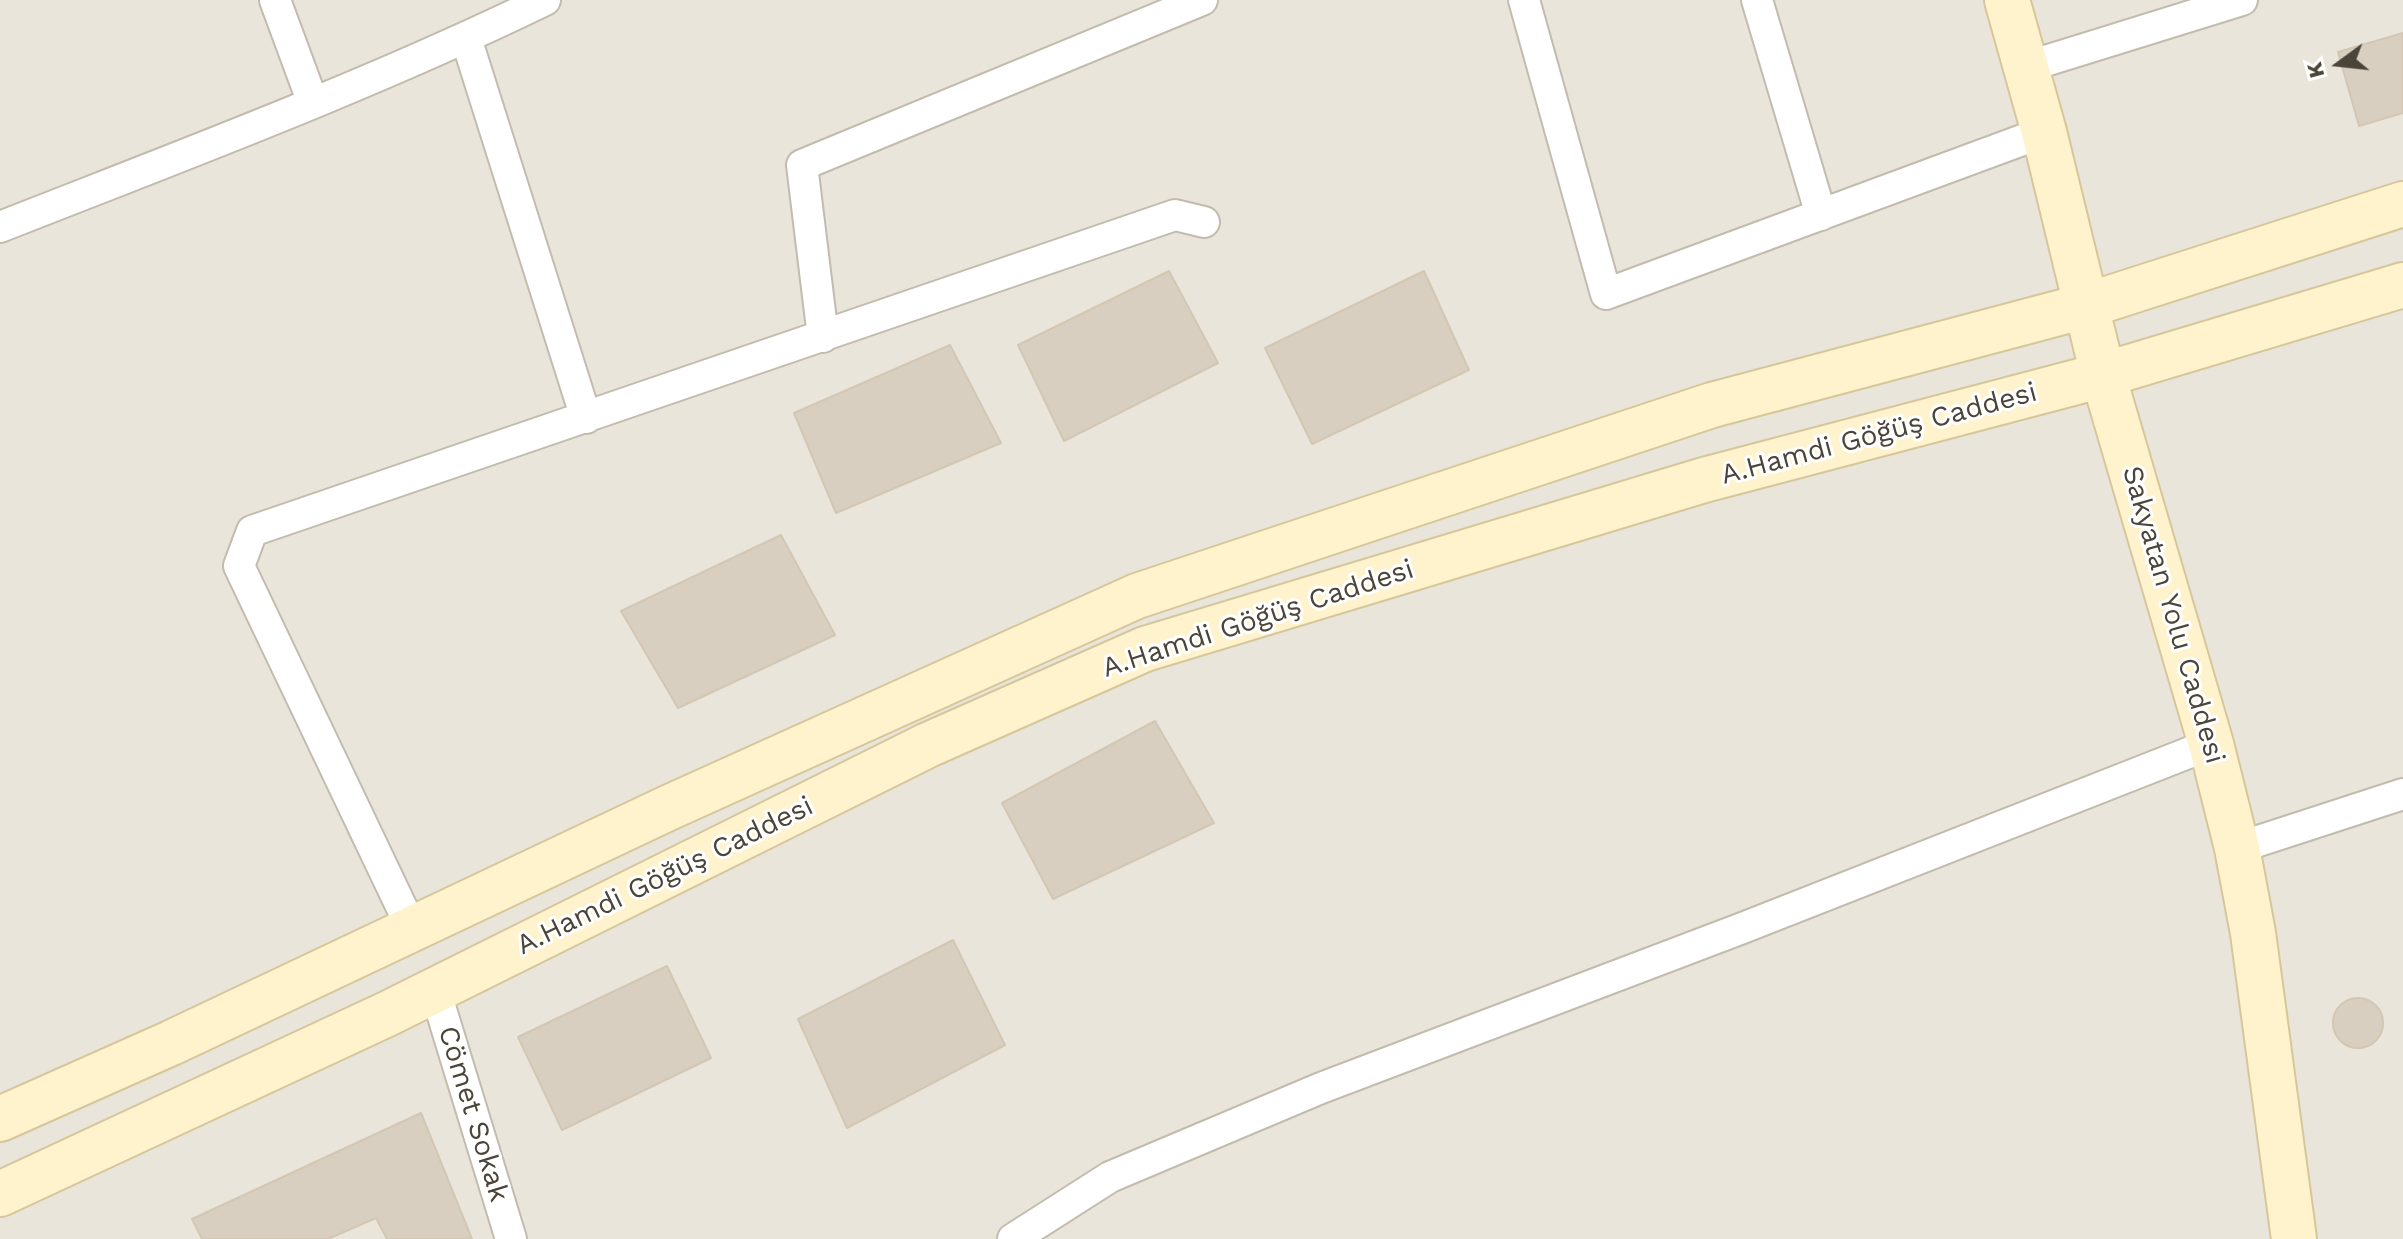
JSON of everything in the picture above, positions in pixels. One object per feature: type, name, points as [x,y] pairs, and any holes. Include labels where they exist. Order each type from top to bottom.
[{"type":"street","points":[[275,0],[313,103]]},
{"type":"street","points":[[0,227],[313,103],[466,38],[545,0]]},
{"type":"street","points":[[823,337],[802,165],[1202,0]]},
{"type":"street","points":[[1524,0],[1606,294],[2044,132]]},
{"type":"street","points":[[1757,0],[1821,215]]},
{"type":"street","name":"Sakyatan Yolu Caddesi","points":[[2007,0],[2044,132],[2103,375],[2211,744],[2237,848],[2253,933],[2294,1239]]},
{"type":"street","points":[[2026,67],[2242,0]]},
{"type":"street","points":[[466,38],[586,418]]},
{"type":"street","name":"A.Hamdi Göğüş Caddesi","points":[[0,1119],[171,1043],[682,802],[1137,596],[1712,405],[2085,306],[2403,204]]},
{"type":"street","points":[[412,929],[239,566],[252,531],[1175,215],[1204,222]]},
{"type":"street","name":"A.Hamdi Göğüş Caddesi","points":[[0,1194],[435,990],[928,745],[1145,649],[1704,480],[2103,375],[2403,285]]},
{"type":"street","points":[[1013,1239],[1110,1177],[1321,1088],[1740,929],[2211,744]]},
{"type":"street","points":[[2237,848],[2403,794]]},
{"type":"street","name":"Cömet Sokak","points":[[435,990],[511,1239]]},
{"type":"shaded area","points":[[0,0],[2403,0],[2403,1239],[0,1239]]},
{"type":"building","points":[[2403,33],[2403,113],[2359,126],[2338,52]]},
{"type":"building","points":[[1169,271],[1218,363],[1064,441],[1018,345]]},
{"type":"building","points":[[1424,271],[1469,370],[1312,444],[1265,348]]},
{"type":"building","points":[[950,345],[1001,443],[836,513],[794,413]]},
{"type":"building","points":[[781,535],[835,635],[678,708],[621,611]]},
{"type":"building","points":[[1155,721],[1214,823],[1053,899],[1002,803]]},
{"type":"building","points":[[953,940],[1005,1045],[847,1128],[798,1019]]},
{"type":"building","points":[[667,966],[711,1058],[562,1130],[518,1037]]},
{"type":"building","points":[[2358,998],[2376,1005],[2383,1023],[2376,1041],[2358,1048],[2340,1041],[2333,1023],[2340,1005]]},
{"type":"building","points":[[421,1113],[472,1239],[387,1239],[376,1218],[328,1239],[202,1239],[192,1219]]}]
